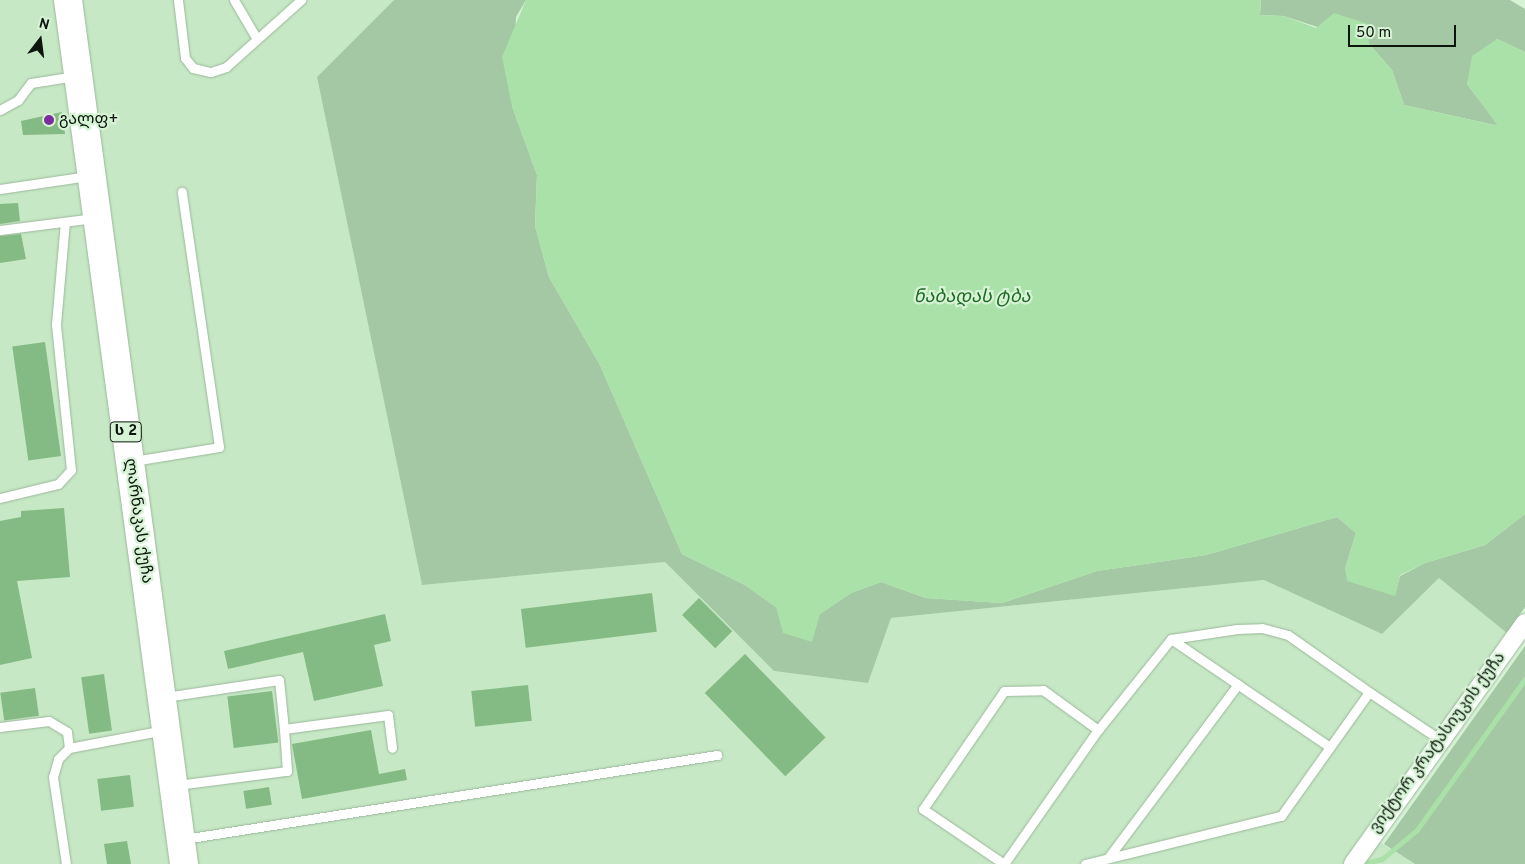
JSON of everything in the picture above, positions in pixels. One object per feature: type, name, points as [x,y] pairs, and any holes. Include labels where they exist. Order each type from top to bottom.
[{"type":"highway","name":"ლარნაკას ქუჩა","points":[[68,0],[183,852]]},
{"type":"street","name":"ვიქტორ კრატასიუკის ქუჩა","points":[[1353,864],[1439,739],[1525,622]]},
{"type":"lane","points":[[178,0],[186,58],[193,68],[211,72],[226,67],[301,0]]},
{"type":"lane","points":[[234,0],[257,39]]},
{"type":"lane","points":[[0,110],[18,100],[31,83],[78,76]]},
{"type":"lane","points":[[0,189],[91,176]]},
{"type":"lane","points":[[130,462],[219,447],[182,192]]},
{"type":"lane","points":[[0,230],[96,217]]},
{"type":"lane","points":[[0,498],[58,484],[71,470],[56,324],[65,222]]},
{"type":"lane","points":[[1098,730],[1043,690],[1004,691],[924,810],[1004,864],[1098,730],[1171,639],[1236,629],[1280,633],[1439,739]]},
{"type":"lane","points":[[1171,639],[1330,747]]},
{"type":"lane","points":[[162,697],[279,680],[287,771],[174,786]]},
{"type":"lane","points":[[1108,858],[1238,684]]},
{"type":"lane","points":[[1085,864],[1281,816],[1369,692]]},
{"type":"lane","points":[[284,728],[388,715],[392,748]]},
{"type":"lane","points":[[0,727],[49,721],[67,732],[68,748]]},
{"type":"lane","points":[[66,864],[53,777],[58,759],[68,748],[166,730]]},
{"type":"lane","points":[[183,852],[716,756]]},
{"type":"shaded area","points":[[0,0],[394,0],[317,77],[422,585],[665,562],[774,671],[868,683],[891,618],[1264,580],[1382,634],[1439,578],[1514,638],[1372,837],[1415,864],[0,864]]},
{"type":"shaded area","points":[[394,0],[526,0],[516,17],[512,106],[537,175],[535,226],[549,277],[600,365],[682,554],[745,585],[776,607],[820,614],[851,593],[881,582],[926,598],[1002,603],[1097,571],[1206,555],[1337,517],[1356,533],[1345,569],[1395,595],[1400,576],[1425,563],[1485,545],[1525,514],[1525,607],[1507,633],[1439,578],[1382,634],[1264,580],[891,618],[868,683],[774,671],[665,562],[422,585],[317,77]]},
{"type":"shaded area","points":[[1261,0],[1510,0],[1525,9],[1525,52],[1497,39],[1467,84],[1499,126],[1404,105],[1392,70],[1369,44],[1284,16],[1260,15]]},
{"type":"shaded area","points":[[1525,646],[1525,864],[1415,864],[1384,844]]},
{"type":"water","name":"ნაბადას ტბა","points":[[526,0],[1261,0],[1260,15],[1284,16],[1316,28],[1334,13],[1368,24],[1369,44],[1392,70],[1404,105],[1498,126],[1467,84],[1472,56],[1497,39],[1525,52],[1525,514],[1485,545],[1425,563],[1400,575],[1395,596],[1347,581],[1345,569],[1356,533],[1337,517],[1206,555],[1097,571],[1002,603],[926,598],[881,582],[851,593],[820,614],[812,642],[783,633],[776,607],[745,585],[682,554],[600,365],[549,277],[535,226],[537,175],[512,106],[502,57]]},
{"type":"building","points":[[62,112],[65,134],[23,135],[21,121]]},
{"type":"building","points":[[18,203],[20,221],[0,224],[0,204]]},
{"type":"building","points":[[21,234],[26,259],[0,263],[0,236]]},
{"type":"building","points":[[45,342],[61,456],[28,460],[12,347]]},
{"type":"building","points":[[64,508],[70,577],[17,581],[32,658],[0,665],[0,521],[21,517],[21,511]]},
{"type":"building","points":[[652,593],[657,632],[526,648],[521,609]]},
{"type":"building","points":[[699,598],[732,631],[715,648],[682,615]]},
{"type":"building","points":[[385,614],[391,641],[374,645],[383,686],[314,701],[303,652],[228,669],[224,651]]},
{"type":"building","points":[[745,654],[826,737],[785,776],[705,693]]},
{"type":"building","points":[[104,674],[112,730],[89,734],[81,677]]},
{"type":"building","points":[[528,685],[532,721],[475,727],[471,691]]},
{"type":"building","points":[[35,688],[39,716],[4,721],[0,693]]},
{"type":"building","points":[[272,691],[278,743],[234,748],[227,696]]},
{"type":"building","points":[[371,730],[379,774],[405,769],[407,780],[302,799],[292,744]]},
{"type":"building","points":[[130,775],[134,807],[101,811],[97,779]]},
{"type":"building","points":[[269,787],[272,805],[246,809],[243,791]]},
{"type":"building","points":[[127,841],[131,864],[107,864],[104,844]]},
{"type":"waterway","points":[[1366,863],[1382,859],[1417,830],[1525,679]]},
{"type":"place","name":"გალფ+","points":[[49,120]]}]
